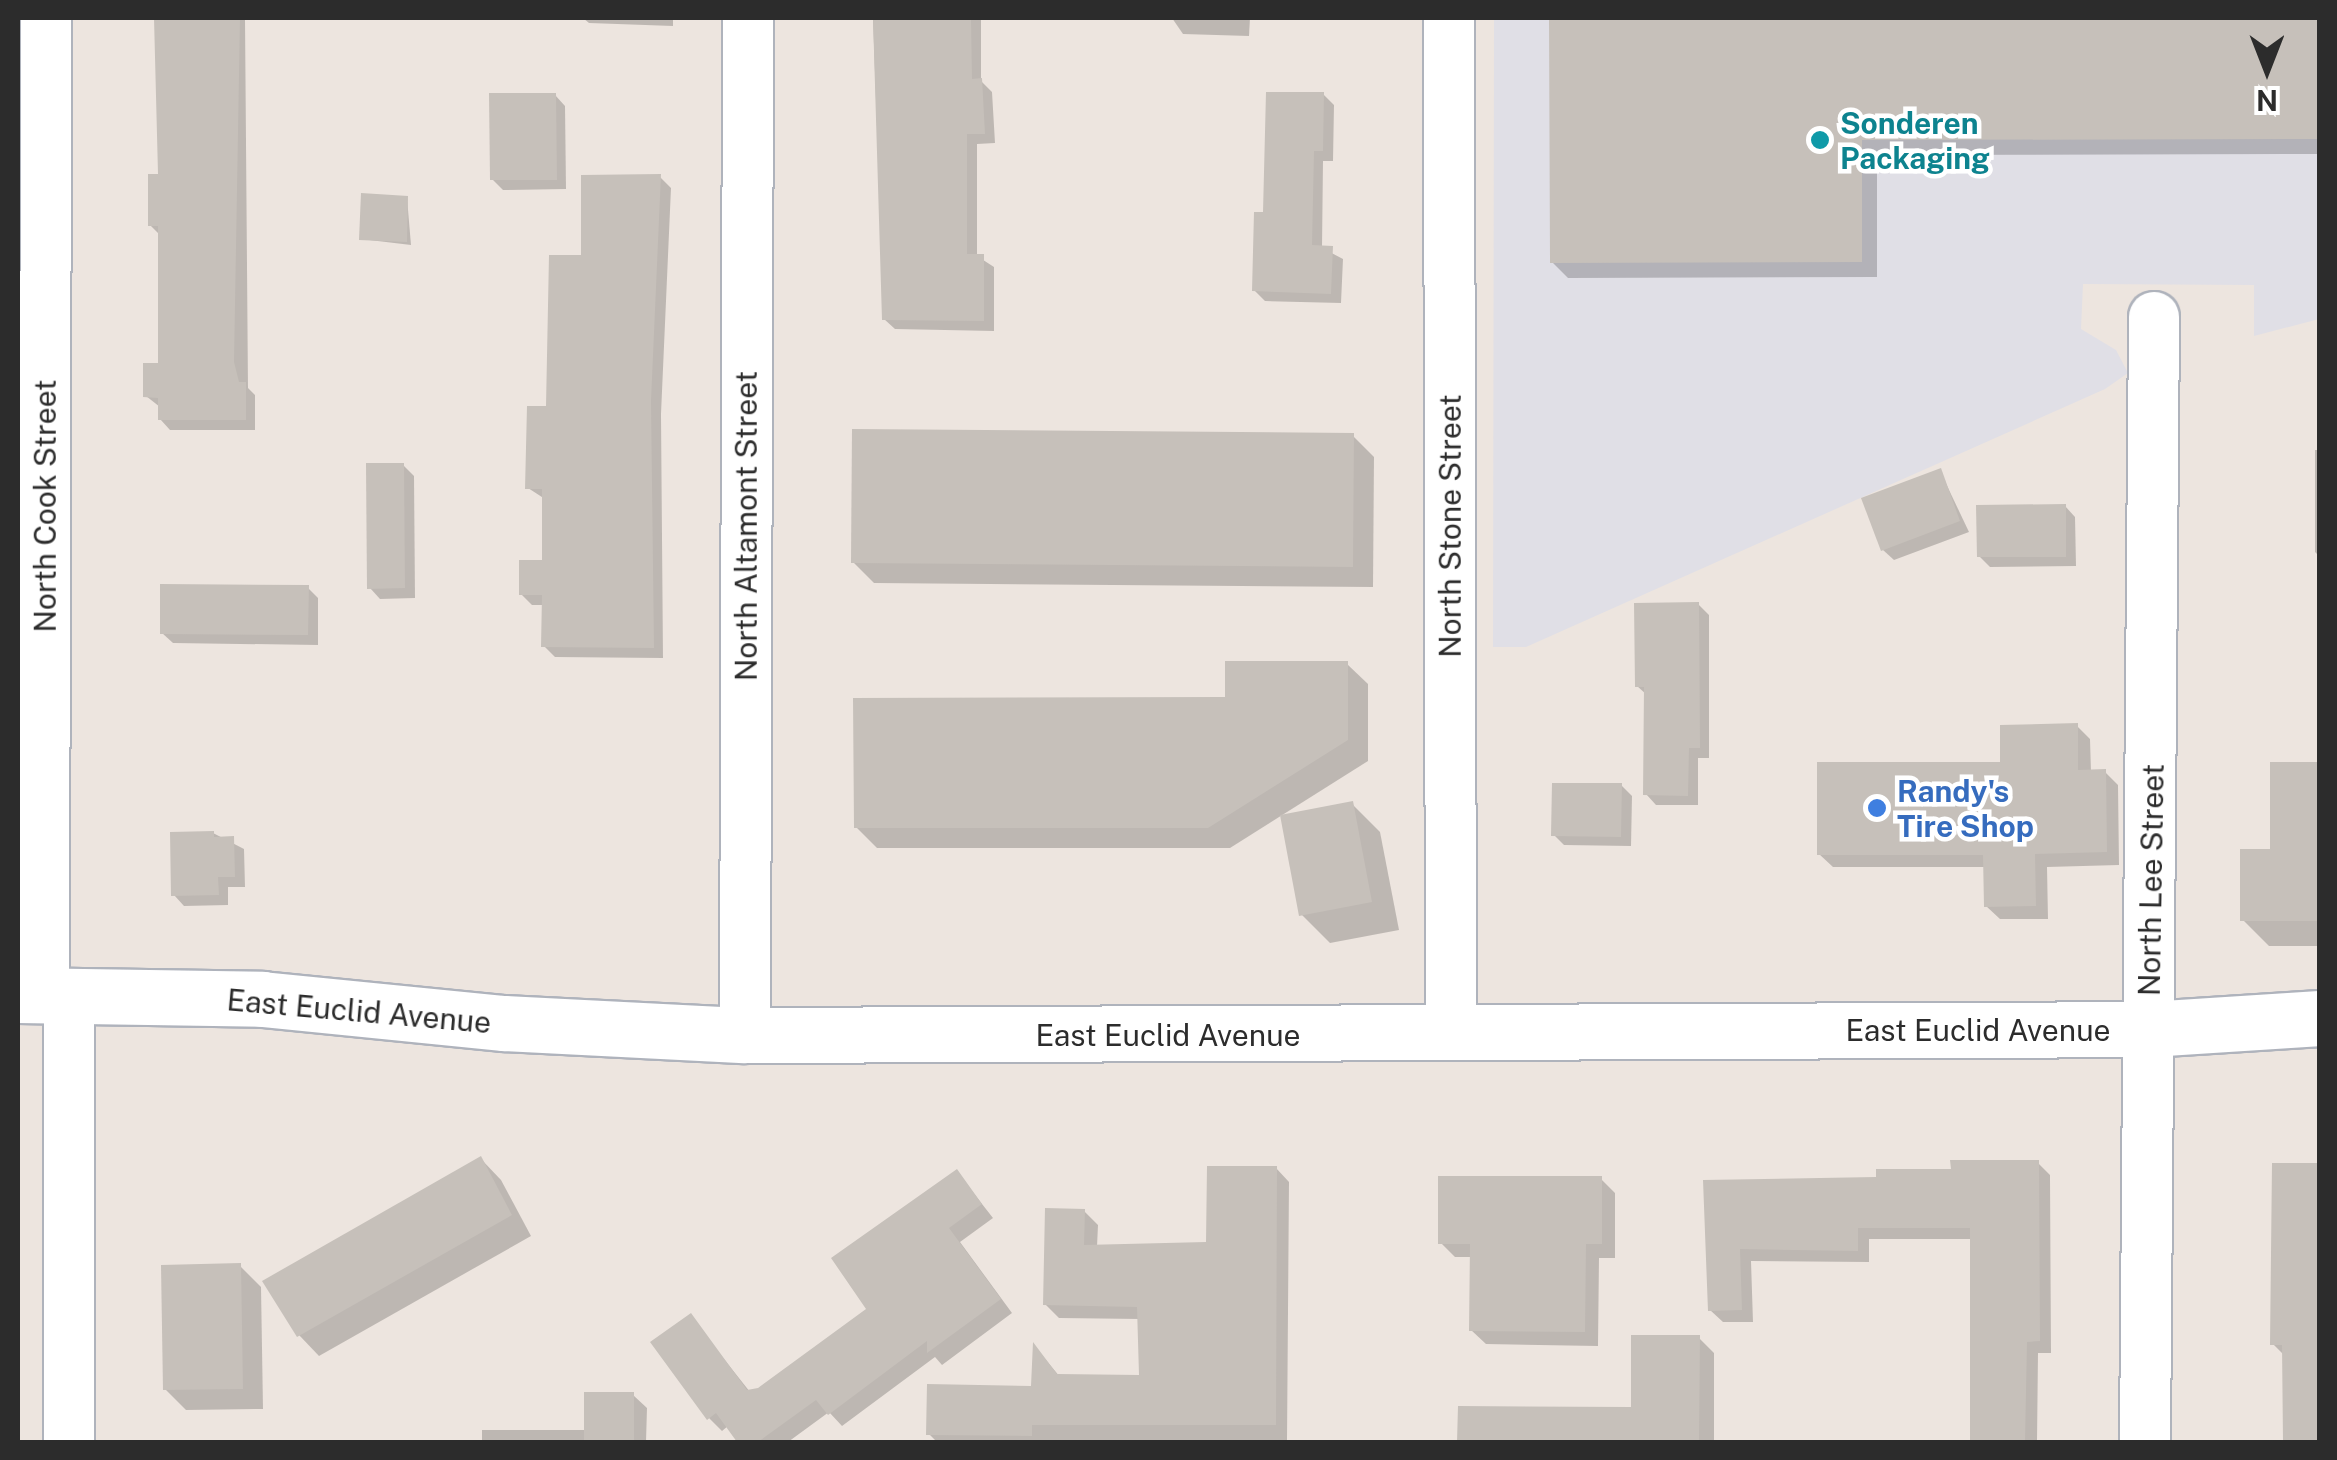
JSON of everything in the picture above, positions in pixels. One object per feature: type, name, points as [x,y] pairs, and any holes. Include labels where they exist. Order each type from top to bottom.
[{"type":"main road","name":"East Euclid Avenue","points":[[44,995],[262,999],[504,1024],[745,1035],[1451,1035],[2149,1029],[2320,1018]]},
{"type":"street","name":"North Cook Street","points":[[46,18],[44,995],[70,1442]]},
{"type":"street","name":"North Altamont Street","points":[[745,1035],[748,18]]},
{"type":"street","name":"North Stone Street","points":[[1449,18],[1451,1035]]},
{"type":"street","name":"North Lee Street","points":[[2145,1442],[2154,317]]},
{"type":"shaded area","points":[[1494,18],[2319,18],[2319,319],[2254,336],[2254,285],[2083,284],[2081,329],[2116,350],[2128,373],[2105,389],[1526,647],[1493,647]]},
{"type":"building","points":[[154,18],[240,18],[234,362],[239,382],[246,382],[246,420],[158,420],[158,398],[143,397],[143,363],[158,363],[158,226],[148,226],[148,174],[158,174]]},
{"type":"building","points":[[873,18],[971,18],[972,79],[982,78],[985,134],[967,134],[967,254],[984,254],[984,321],[882,320]]},
{"type":"building","name":"Sonderen Packaging","points":[[1549,18],[2320,18],[2320,139],[1862,140],[1862,262],[1550,263]]},
{"type":"building","points":[[1266,92],[1324,92],[1323,151],[1314,151],[1312,245],[1333,246],[1331,294],[1252,291],[1254,212],[1263,212]]},
{"type":"building","points":[[489,93],[556,93],[557,180],[490,180]]},
{"type":"building","points":[[661,174],[651,401],[654,648],[541,647],[542,595],[519,595],[519,560],[542,560],[542,489],[525,489],[527,406],[546,406],[549,255],[581,255],[581,175]]},
{"type":"building","points":[[361,193],[408,196],[407,242],[359,240]]},
{"type":"building","points":[[852,429],[1354,433],[1353,567],[851,563]]},
{"type":"building","points":[[366,463],[404,463],[405,588],[367,589]]},
{"type":"building","points":[[1941,468],[1960,521],[1881,551],[1861,498]]},
{"type":"building","points":[[2066,504],[2066,557],[1977,557],[1976,505]]},
{"type":"building","points":[[160,584],[309,585],[308,635],[160,634]]},
{"type":"building","points":[[1699,602],[1700,748],[1689,748],[1688,796],[1643,795],[1644,687],[1635,687],[1634,603]]},
{"type":"building","points":[[1225,661],[1348,661],[1348,740],[1208,828],[854,828],[853,698],[1225,697]]},
{"type":"building","points":[[2078,723],[2078,770],[2106,769],[2107,852],[2035,854],[2036,906],[1984,907],[1983,855],[1817,855],[1817,762],[2000,762],[2000,725]]},
{"type":"building","points":[[2270,762],[2320,762],[2320,921],[2240,921],[2240,849],[2270,849]]},
{"type":"building","points":[[1552,783],[1622,783],[1621,837],[1551,836]]},
{"type":"building","points":[[1353,801],[1372,902],[1299,916],[1280,815]]},
{"type":"building","points":[[214,831],[214,837],[234,836],[235,877],[218,877],[219,895],[171,896],[170,832]]},
{"type":"building","points":[[481,1156],[512,1215],[297,1337],[262,1281]]},
{"type":"building","points":[[1950,1160],[2039,1160],[2040,1341],[2027,1342],[2025,1442],[1970,1442],[1970,1228],[1858,1228],[1858,1251],[1740,1249],[1742,1310],[1708,1311],[1703,1180],[1876,1177],[1876,1169],[1951,1169]]},
{"type":"building","points":[[2272,1163],[2320,1163],[2320,1442],[2283,1442],[2282,1345],[2270,1345]]},
{"type":"building","points":[[1207,1166],[1277,1166],[1276,1425],[1032,1425],[1032,1436],[926,1435],[927,1384],[1031,1386],[1033,1342],[1057,1374],[1139,1375],[1137,1307],[1043,1305],[1045,1208],[1085,1209],[1084,1245],[1206,1242]]},
{"type":"building","points":[[957,1169],[982,1204],[949,1228],[1001,1299],[927,1353],[927,1341],[828,1415],[816,1400],[758,1442],[737,1442],[716,1413],[707,1420],[650,1342],[691,1313],[747,1390],[758,1388],[866,1309],[831,1258]]},
{"type":"building","points":[[1438,1176],[1602,1176],[1602,1244],[1586,1244],[1585,1332],[1469,1331],[1470,1244],[1438,1244]]},
{"type":"building","points":[[241,1263],[243,1389],[163,1390],[161,1265]]},
{"type":"building","points":[[1631,1335],[1700,1335],[1699,1442],[1457,1442],[1458,1406],[1631,1407]]},
{"type":"building","points":[[584,1392],[634,1392],[634,1442],[584,1442]]},
{"type":"place","name":"Sonderen Packaging","points":[[1820,140]]},
{"type":"place","name":"Randy's Tire Shop","points":[[1877,808]]}]
